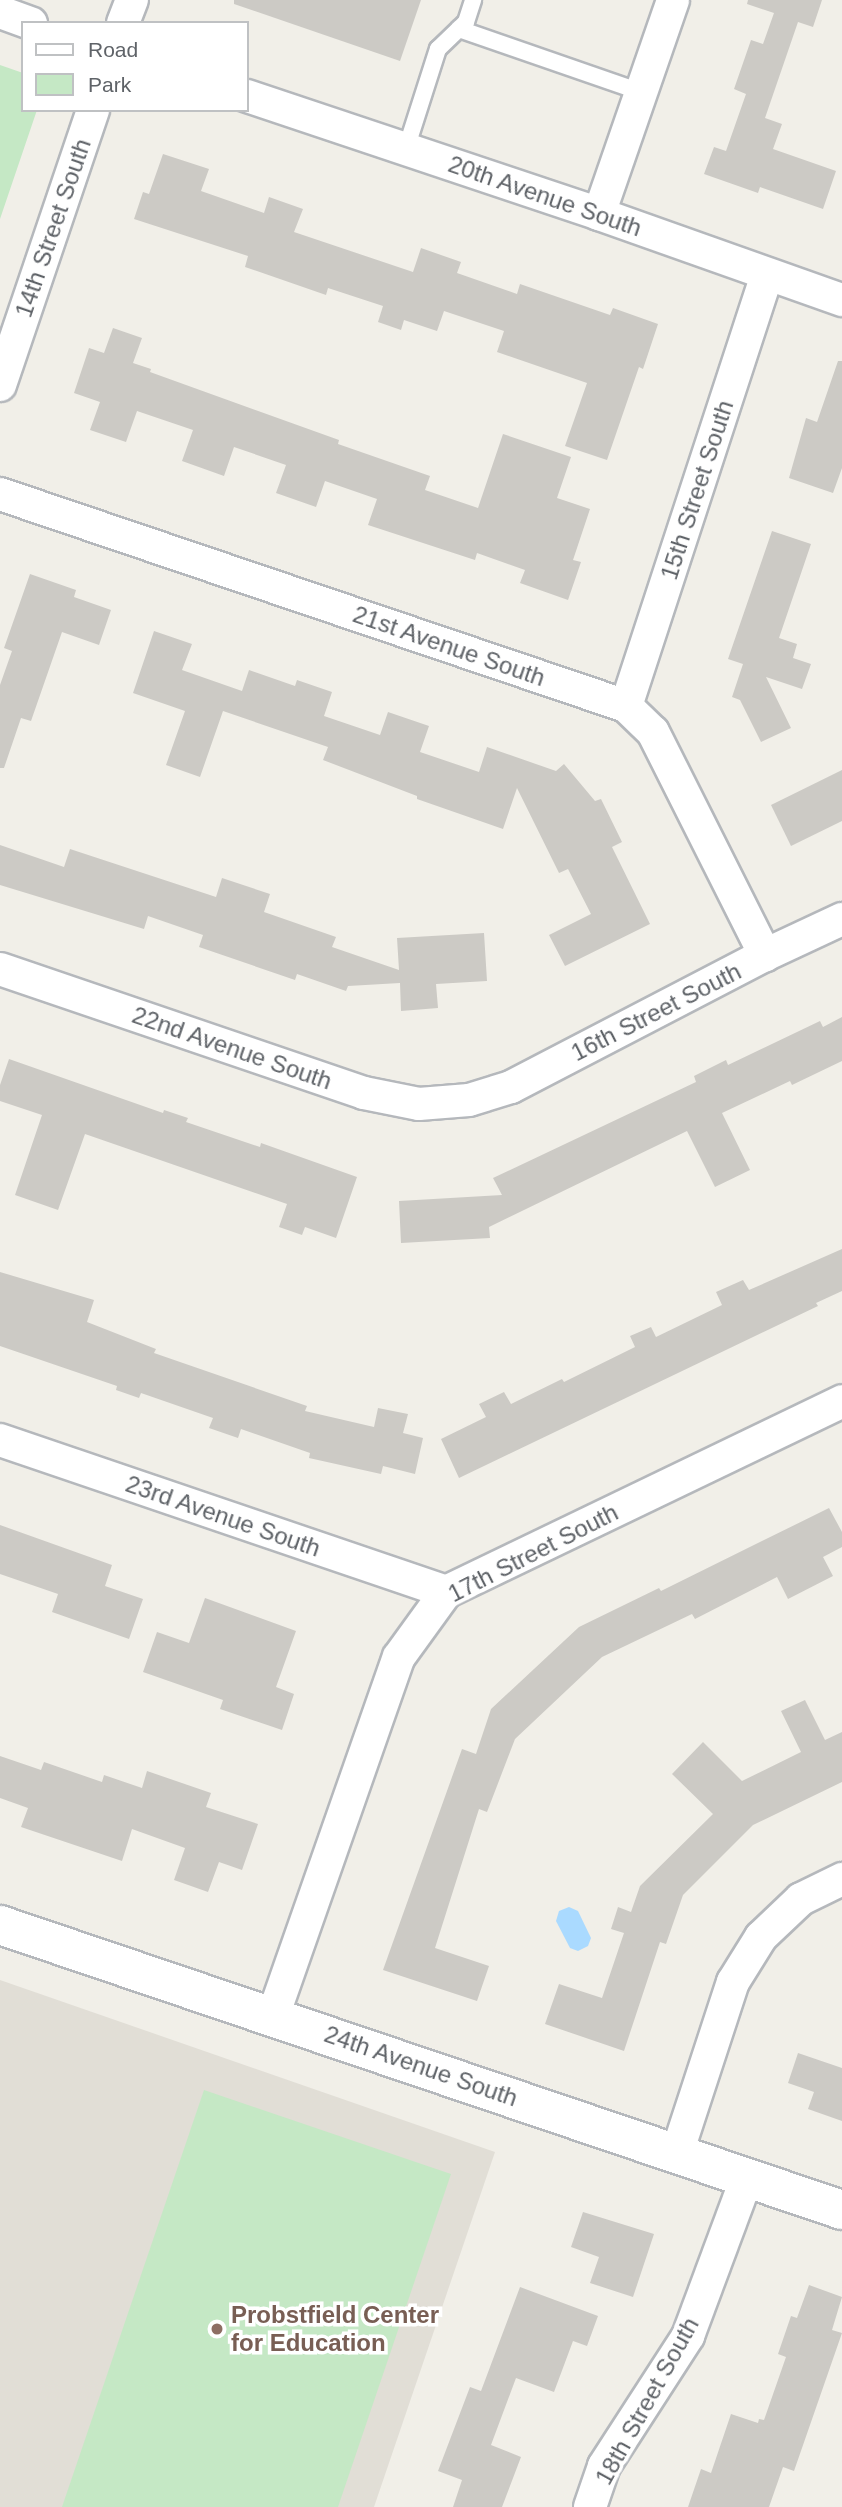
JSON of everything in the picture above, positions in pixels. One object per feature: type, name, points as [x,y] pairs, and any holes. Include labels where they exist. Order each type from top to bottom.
[{"type":"street","points":[[124,21],[132,0]]},
{"type":"street","points":[[599,214],[673,0]]},
{"type":"street","points":[[0,12],[25,21]]},
{"type":"street","name":"20th Avenue South","points":[[248,96],[599,214],[842,300]]},
{"type":"street","name":"14th Street South","points":[[0,386],[92,112]]},
{"type":"street","name":"15th Street South","points":[[626,706],[767,275]]},
{"type":"street","name":"21st Avenue South","points":[[0,494],[626,706],[653,732],[765,955]]},
{"type":"street","name":"16th Street South","points":[[469,1100],[511,1087],[765,955],[842,919]]},
{"type":"street","name":"22nd Avenue South","points":[[0,969],[364,1093],[419,1104],[469,1100]]},
{"type":"street","name":"17th Street South","points":[[273,2016],[399,1657],[446,1592],[842,1401]]},
{"type":"street","name":"23rd Avenue South","points":[[0,1440],[446,1592]]},
{"type":"street","points":[[677,2154],[733,1982],[761,1937],[771,1927],[801,1899],[842,1879]]},
{"type":"street","name":"24th Avenue South","points":[[0,1924],[842,2210]]},
{"type":"street","name":"18th Street South","points":[[590,2507],[604,2466],[688,2336],[747,2177]]},
{"type":"lane","points":[[406,149],[438,50],[466,22],[473,0]]},
{"type":"lane","points":[[459,30],[641,92]]},
{"type":"shaded area","name":"Probstfield Center for Education","points":[[0,1980],[495,2152],[374,2507],[0,2507]]},
{"type":"green space","points":[[0,65],[21,72],[21,112],[36,112],[0,219]]},
{"type":"green space","points":[[204,2090],[451,2174],[338,2507],[62,2507]]},
{"type":"water","points":[[569,1907],[578,1911],[591,1938],[588,1946],[578,1951],[570,1948],[556,1921],[559,1911]]},
{"type":"building","points":[[234,0],[421,0],[400,61],[234,4]]},
{"type":"building","points":[[748,0],[822,0],[813,27],[798,22],[765,118],[782,124],[773,149],[836,171],[823,209],[760,187],[758,193],[704,174],[714,147],[726,151],[746,94],[734,89],[751,40],[763,44],[774,13],[747,4]]},
{"type":"building","points":[[163,154],[209,169],[201,191],[264,213],[269,197],[303,209],[294,232],[413,272],[421,248],[461,262],[457,273],[517,294],[520,284],[610,315],[613,308],[658,324],[643,369],[639,367],[607,460],[565,446],[587,383],[497,352],[504,331],[444,311],[437,331],[404,320],[401,330],[378,322],[383,306],[328,288],[326,295],[245,267],[248,256],[134,219],[143,192],[149,194]]},
{"type":"building","points":[[113,328],[142,338],[133,363],[151,369],[150,372],[430,476],[425,490],[478,508],[503,434],[571,457],[557,498],[590,509],[573,560],[581,562],[568,600],[520,583],[525,570],[477,553],[475,560],[368,525],[377,499],[325,481],[316,507],[276,493],[286,465],[234,447],[224,476],[182,461],[193,430],[137,411],[126,442],[90,430],[100,402],[74,393],[89,348],[104,353]]},
{"type":"building","points":[[838,361],[842,361],[842,468],[833,493],[789,478],[806,418],[817,422]]},
{"type":"building","points":[[772,531],[811,544],[779,638],[797,644],[793,658],[811,664],[802,689],[766,677],[791,728],[761,742],[740,700],[732,697],[743,664],[728,659]]},
{"type":"building","points":[[30,574],[76,590],[74,597],[111,610],[99,645],[62,632],[31,721],[21,718],[4,768],[0,768],[0,685],[12,651],[4,648]]},
{"type":"building","points":[[154,631],[192,644],[182,670],[242,691],[249,670],[295,686],[297,680],[332,692],[324,716],[380,735],[388,712],[429,726],[420,752],[479,772],[487,747],[556,771],[564,764],[595,801],[601,799],[622,842],[612,847],[650,924],[565,966],[549,935],[591,914],[568,869],[559,873],[517,788],[503,829],[417,799],[417,796],[323,760],[328,747],[223,711],[200,777],[166,765],[185,711],[133,693]]},
{"type":"building","points":[[842,770],[842,821],[791,846],[771,805]]},
{"type":"building","points":[[0,845],[64,867],[70,849],[216,897],[222,878],[270,894],[264,912],[336,937],[332,947],[399,970],[397,938],[484,933],[487,981],[436,984],[438,1008],[401,1011],[400,983],[348,986],[346,991],[297,974],[295,980],[199,947],[203,935],[148,916],[144,929],[0,885]]},
{"type":"building","points":[[842,1017],[842,1061],[792,1085],[790,1081],[722,1113],[750,1170],[715,1187],[687,1131],[489,1227],[490,1238],[401,1243],[399,1201],[502,1195],[493,1178],[696,1082],[694,1076],[726,1060],[728,1065],[820,1021],[823,1027]]},
{"type":"building","points":[[9,1059],[163,1113],[164,1110],[188,1118],[186,1122],[260,1147],[261,1143],[357,1177],[336,1238],[305,1227],[302,1235],[279,1227],[287,1204],[85,1134],[58,1210],[15,1195],[42,1115],[0,1101],[0,1085]]},
{"type":"building","points":[[842,1249],[842,1291],[816,1303],[818,1306],[459,1478],[441,1439],[486,1417],[479,1404],[504,1392],[511,1404],[562,1379],[564,1382],[635,1347],[630,1336],[651,1327],[656,1337],[722,1305],[716,1292],[743,1280],[749,1290]]},
{"type":"building","points":[[0,1272],[94,1300],[87,1322],[156,1349],[154,1353],[307,1406],[305,1411],[374,1427],[378,1408],[408,1414],[403,1433],[423,1438],[415,1474],[383,1466],[381,1474],[309,1458],[310,1453],[241,1429],[238,1438],[209,1428],[213,1418],[141,1393],[139,1398],[116,1390],[117,1386],[0,1346]]},
{"type":"building","points":[[829,1508],[842,1532],[842,1547],[823,1557],[833,1576],[788,1599],[777,1577],[695,1619],[692,1614],[602,1657],[515,1739],[487,1812],[479,1809],[435,1948],[489,1966],[477,2001],[383,1970],[462,1749],[476,1754],[491,1709],[579,1627],[659,1588],[661,1591]]},
{"type":"building","points":[[0,1525],[112,1565],[105,1586],[143,1599],[129,1639],[52,1612],[58,1594],[0,1574]]},
{"type":"building","points":[[205,1598],[296,1631],[276,1687],[294,1694],[282,1730],[220,1709],[223,1700],[143,1672],[157,1632],[189,1643]]},
{"type":"building","points":[[805,1700],[825,1740],[842,1732],[842,1782],[753,1825],[683,1895],[666,1944],[660,1942],[624,2051],[545,2024],[559,1984],[602,1998],[624,1933],[611,1929],[618,1907],[631,1912],[640,1886],[713,1814],[672,1774],[703,1742],[742,1781],[801,1752],[781,1711]]},
{"type":"building","points":[[0,1756],[41,1770],[44,1762],[102,1782],[104,1775],[142,1788],[147,1771],[211,1793],[206,1807],[258,1824],[242,1870],[219,1862],[208,1892],[174,1880],[185,1848],[132,1829],[122,1861],[21,1827],[28,1808],[0,1798]]},
{"type":"building","points":[[798,2053],[842,2068],[842,2121],[808,2109],[814,2092],[788,2083]]},
{"type":"building","points":[[583,2212],[654,2234],[633,2297],[590,2283],[599,2257],[571,2247]]},
{"type":"building","points":[[809,2285],[842,2297],[832,2330],[842,2333],[794,2471],[783,2467],[769,2507],[688,2507],[701,2469],[711,2473],[731,2414],[758,2423],[759,2419],[764,2420],[786,2357],[778,2354],[791,2316],[797,2318]]},
{"type":"building","points":[[520,2287],[598,2316],[587,2346],[573,2341],[554,2392],[516,2378],[491,2445],[521,2457],[502,2507],[453,2507],[462,2480],[438,2471],[470,2387],[481,2391]]},
{"type":"place","name":"Probstfield Center for Education","points":[[217,2329]]}]
